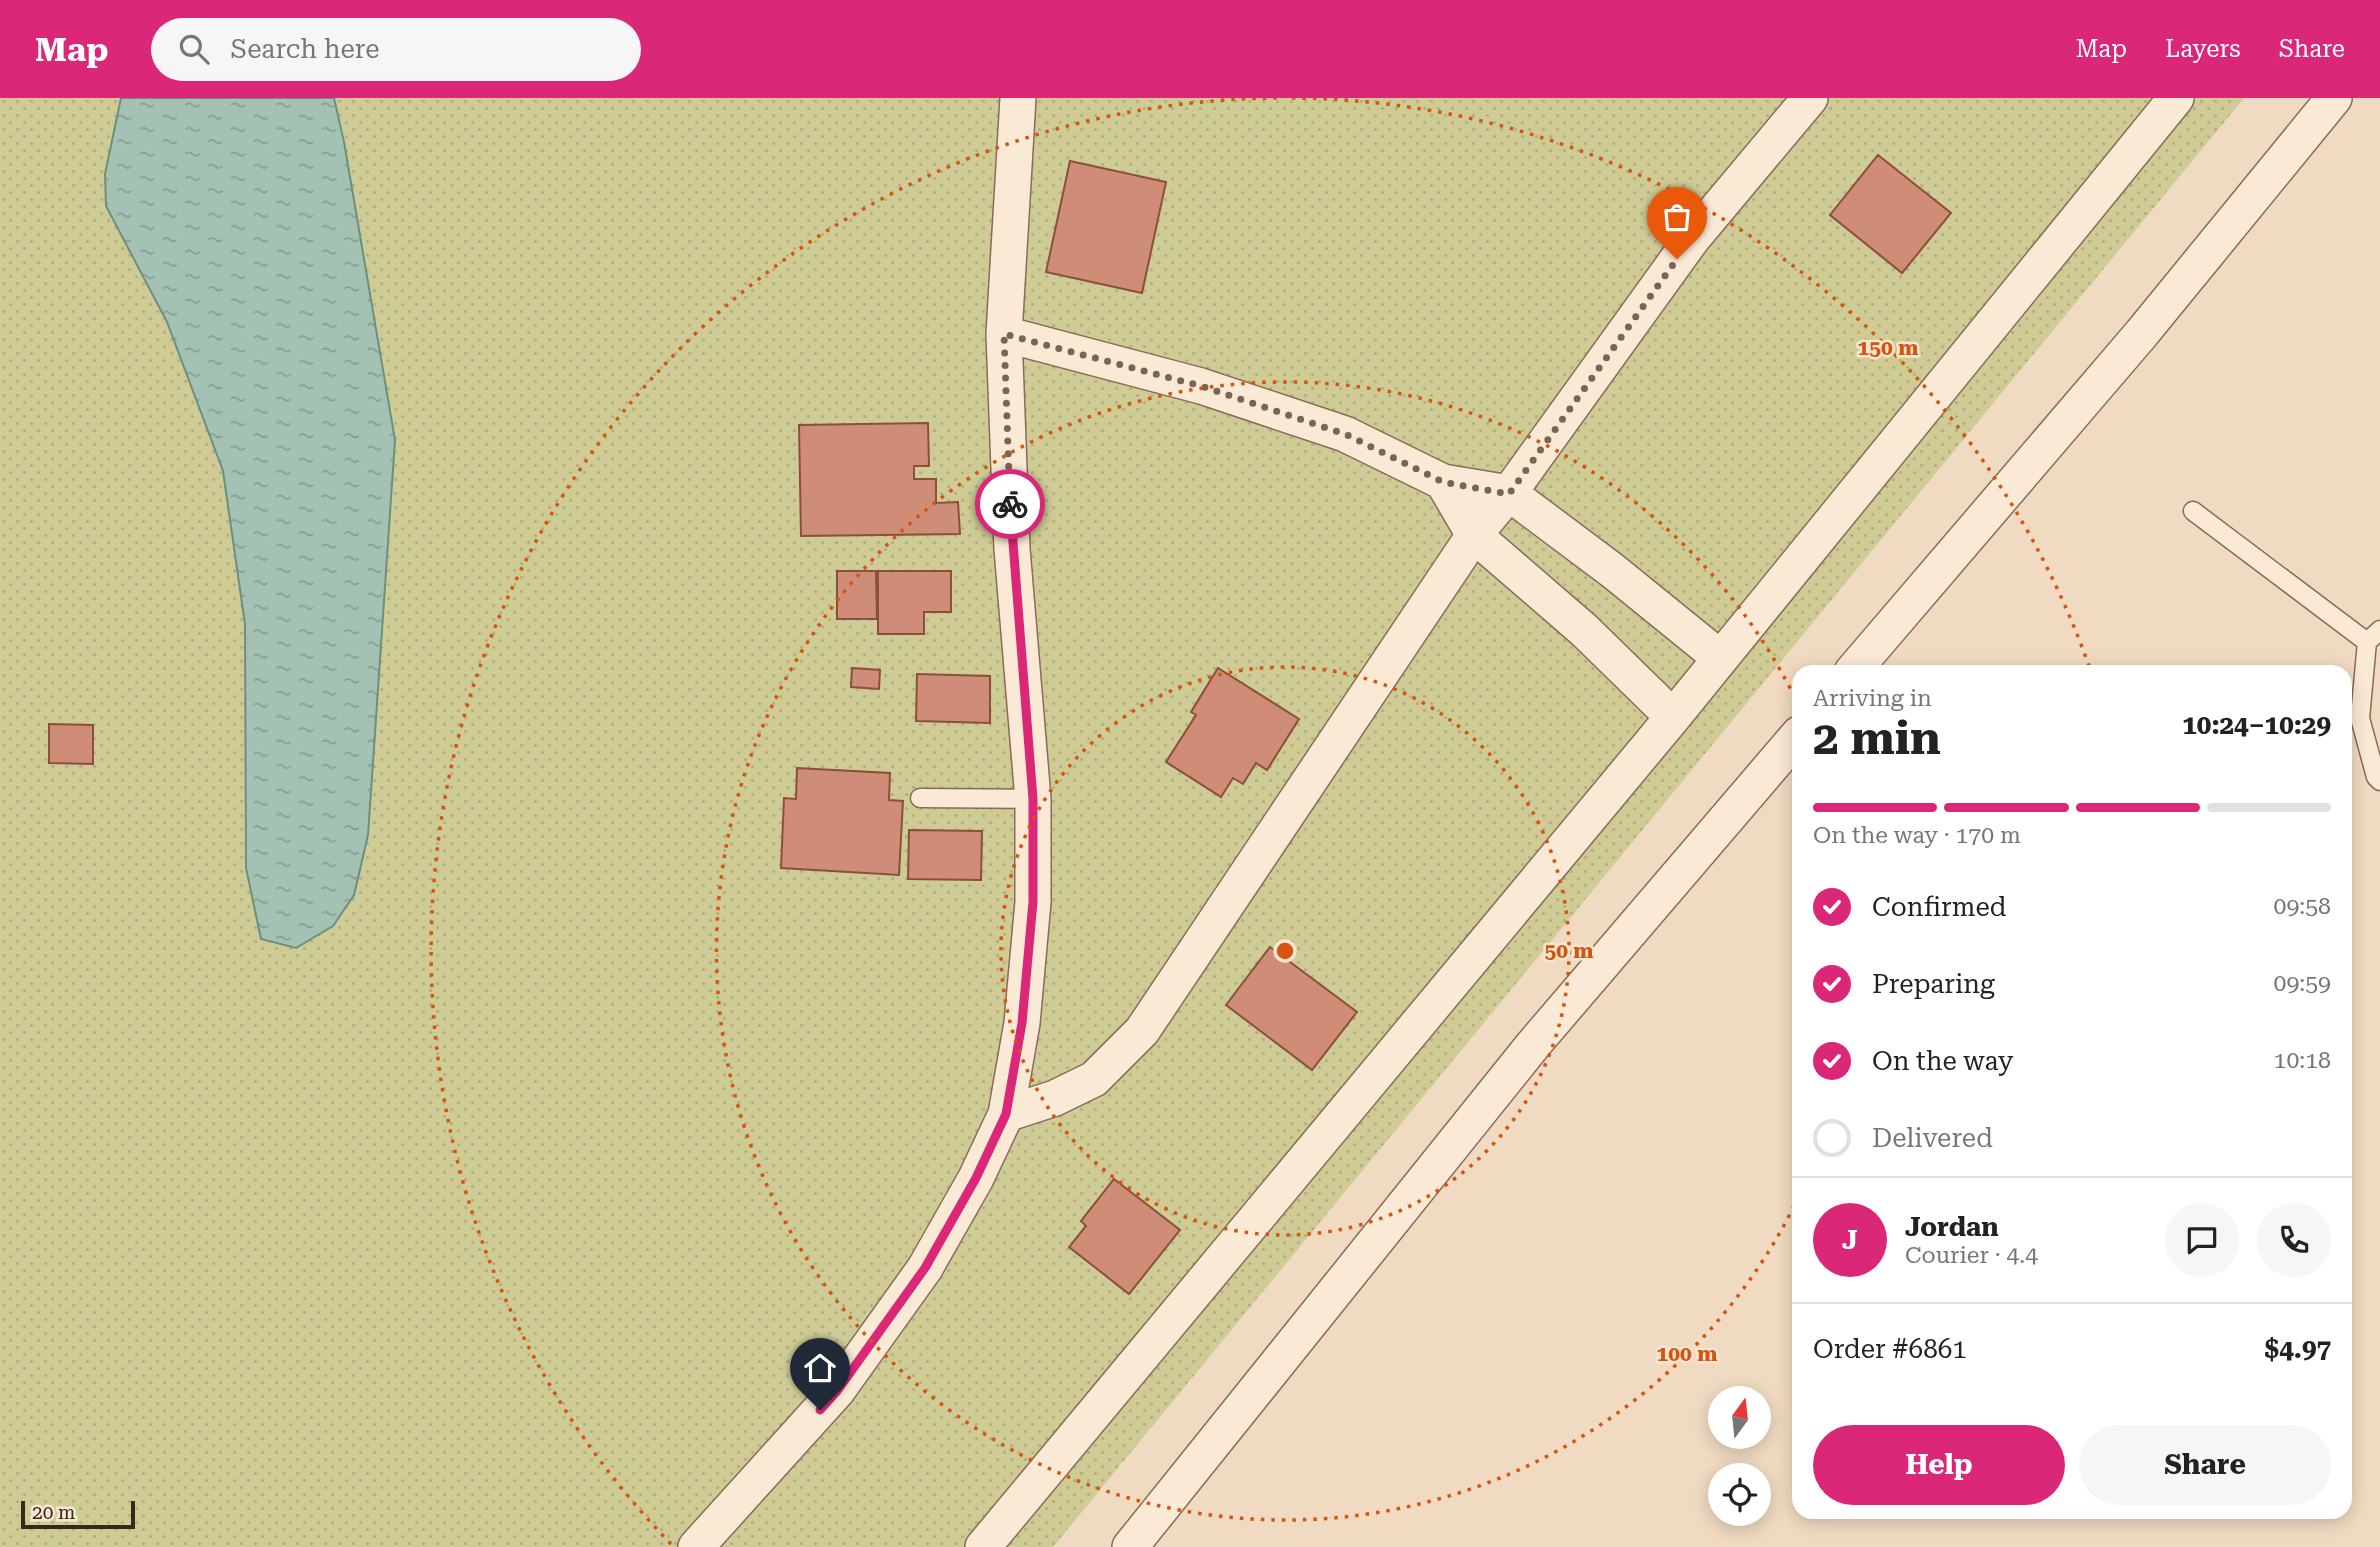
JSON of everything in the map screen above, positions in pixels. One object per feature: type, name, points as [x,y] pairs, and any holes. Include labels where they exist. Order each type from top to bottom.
[{"type":"street","points":[[696,1547],[837,1391],[925,1268],[976,1178],[1006,1114],[1022,1023],[1033,902],[1033,799],[1012,549],[1004,334],[1018,98]]},
{"type":"street","points":[[1006,1114],[1055,1098],[1094,1079],[1142,1031],[1474,535],[1509,494],[1692,239],[1810,98]]},
{"type":"street","points":[[983,1547],[1673,717],[1719,657],[2176,98]]},
{"type":"street","points":[[1858,665],[2142,333],[2334,98]]},
{"type":"street","points":[[1004,334],[1201,386],[1332,429],[1443,482],[1509,494],[1613,571],[1719,657]]},
{"type":"street","points":[[1443,482],[1474,535],[1584,630],[1673,717]]},
{"type":"street","points":[[1130,1547],[1533,1045],[1792,742]]},
{"type":"lane","points":[[2193,511],[2373,636],[2360,718],[2376,777],[2380,780]]},
{"type":"lane","points":[[920,798],[1033,799]]},
{"type":"shaded area","points":[[0,98],[2244,98],[1053,1547],[0,1547]]},
{"type":"water","points":[[121,98],[334,98],[344,142],[395,440],[368,835],[354,895],[333,926],[296,948],[261,939],[246,868],[245,624],[223,471],[167,322],[106,206],[105,174]]},
{"type":"building","points":[[1878,155],[1951,213],[1902,273],[1830,215]]},
{"type":"building","points":[[1070,161],[1166,182],[1142,293],[1046,272]]},
{"type":"building","points":[[928,423],[929,466],[914,466],[914,479],[936,479],[936,503],[958,502],[960,534],[801,536],[799,425]]},
{"type":"building","points":[[837,571],[876,571],[877,619],[837,619]]},
{"type":"building","points":[[878,571],[951,571],[951,612],[924,612],[924,634],[878,634]]},
{"type":"building","points":[[852,668],[880,670],[879,689],[851,687]]},
{"type":"building","points":[[1218,668],[1299,719],[1267,770],[1256,763],[1243,784],[1233,778],[1221,797],[1166,762],[1196,715],[1191,712]]},
{"type":"building","points":[[917,674],[990,676],[990,723],[916,721]]},
{"type":"building","points":[[49,724],[93,725],[93,764],[49,763]]},
{"type":"building","points":[[797,768],[890,773],[889,800],[903,801],[899,875],[781,868],[784,798],[796,799]]},
{"type":"building","points":[[909,830],[982,831],[981,880],[908,879]]},
{"type":"building","points":[[1270,947],[1357,1012],[1312,1070],[1226,1005]]},
{"type":"building","points":[[1114,1179],[1180,1230],[1129,1294],[1069,1247],[1086,1226],[1081,1221]]},
{"type":"way so far","points":[[1010,504],[1004,334],[1201,386],[1345,434],[1443,482],[1509,494],[1677,259]]},
{"type":"route","points":[[820,1410],[837,1391],[925,1268],[976,1178],[1006,1114],[1022,1023],[1033,902],[1033,799],[1010,504]]}]
